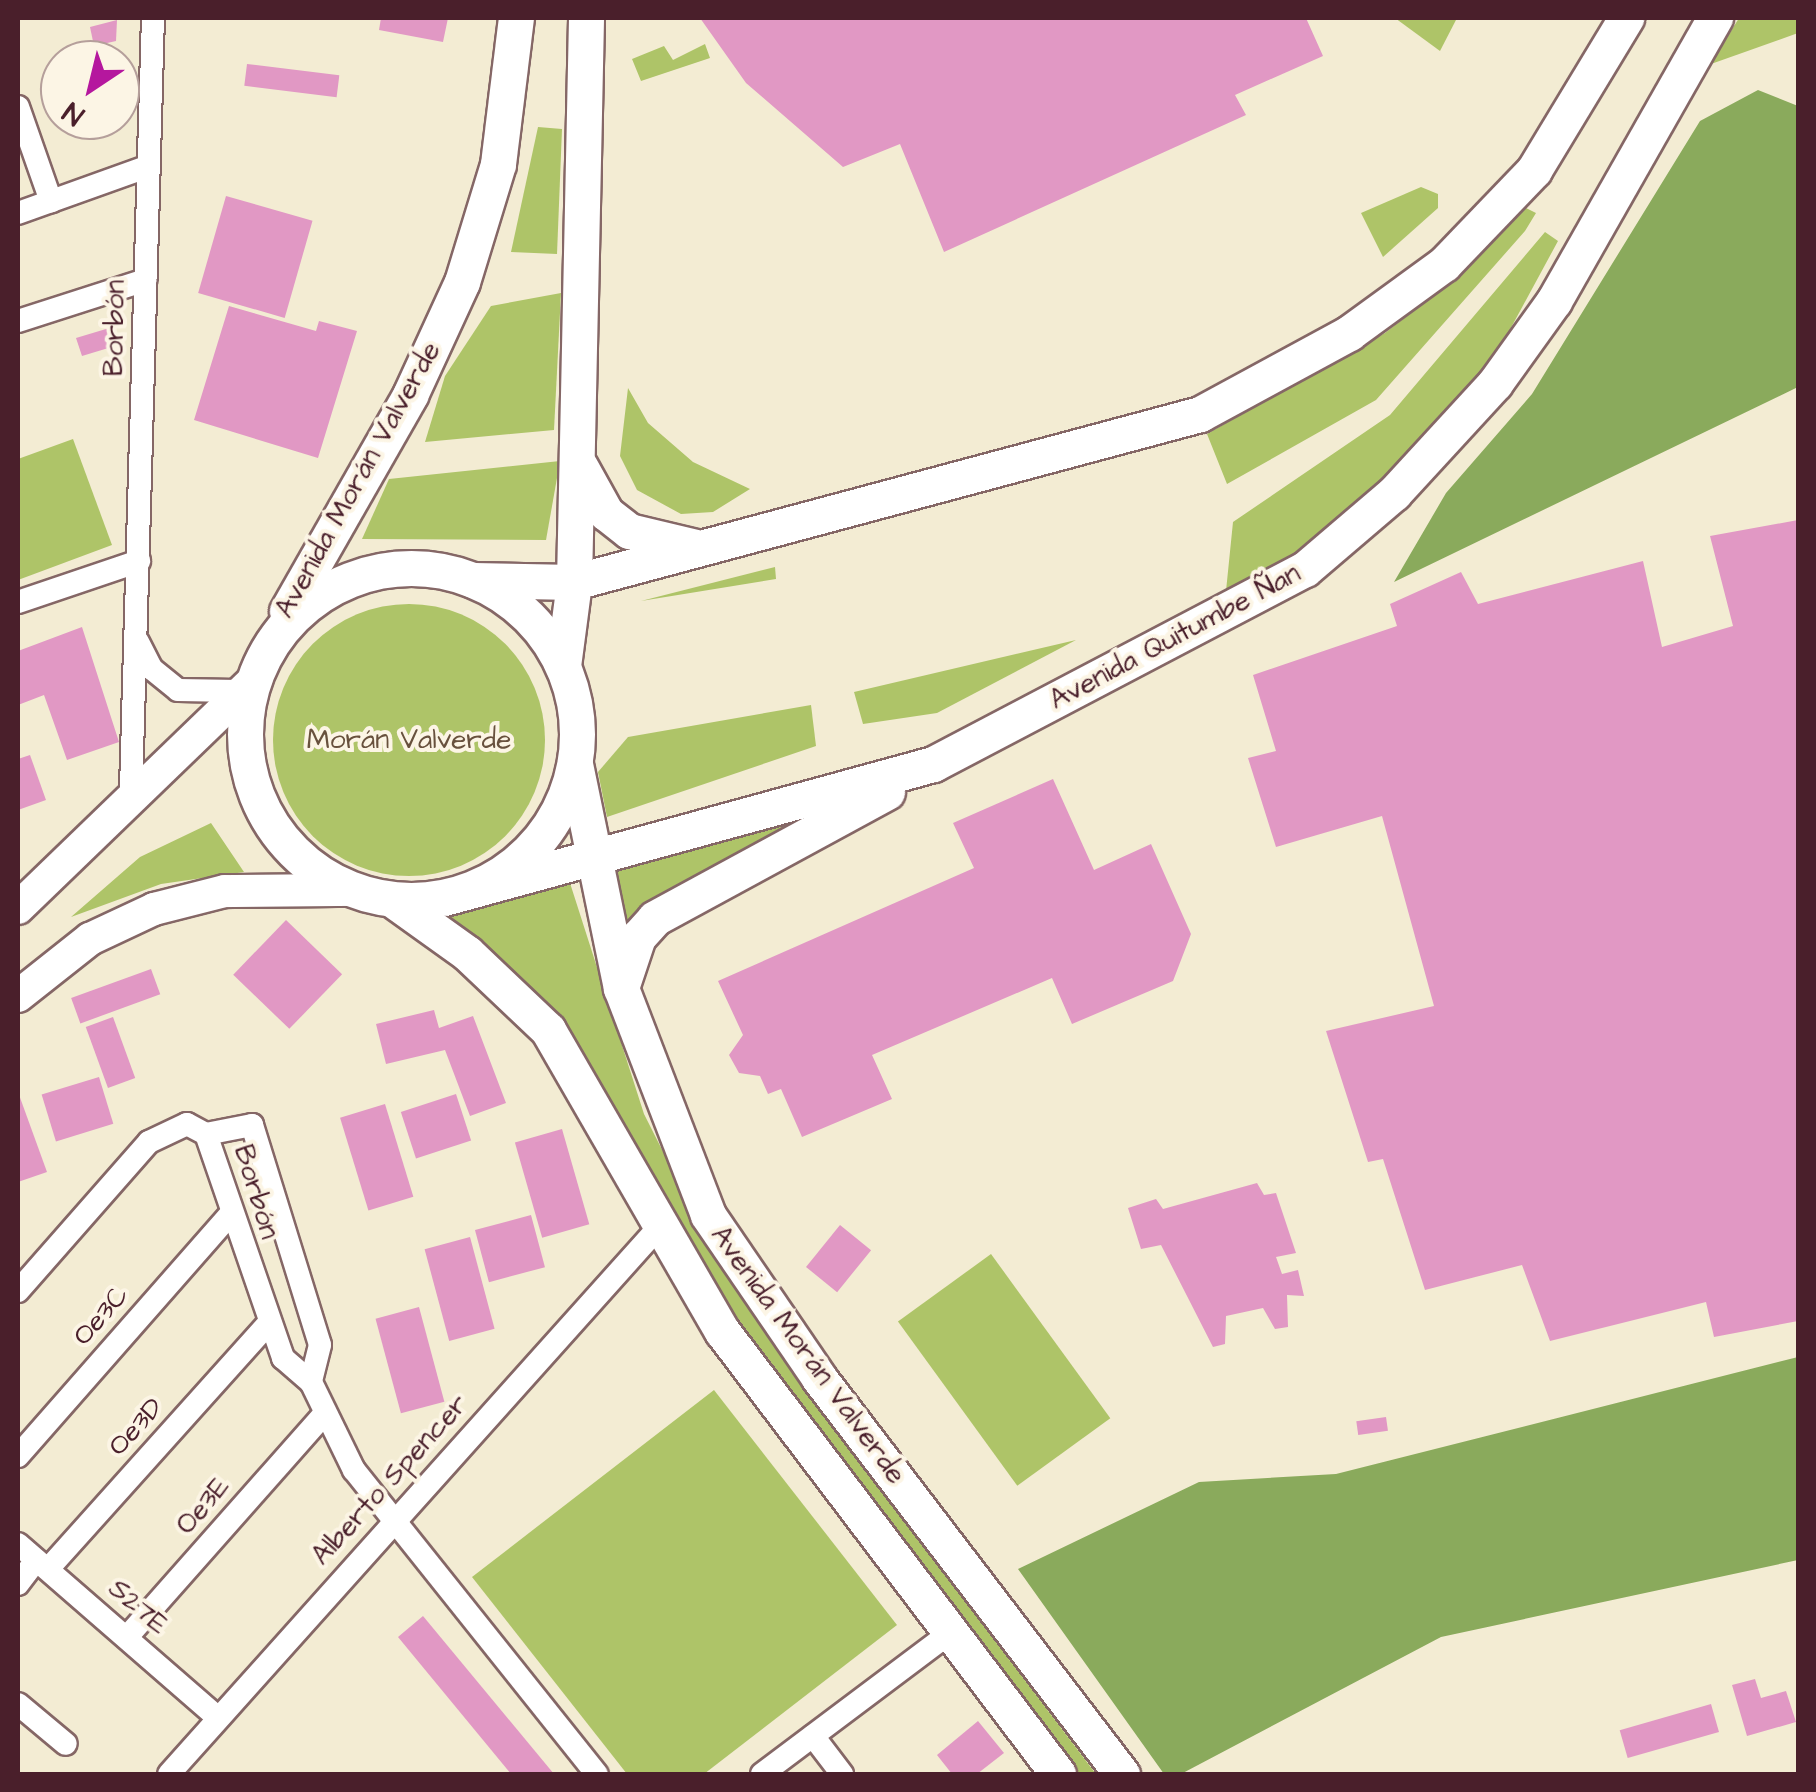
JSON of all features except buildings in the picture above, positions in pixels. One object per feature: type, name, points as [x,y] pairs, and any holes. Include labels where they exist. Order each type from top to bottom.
[{"type":"main road","name":"Avenida Morán Valverde","points":[[251,675],[410,394],[462,282],[498,164],[516,18]]},
{"type":"main road","points":[[563,666],[574,582],[586,18]]},
{"type":"main road","points":[[18,908],[132,789],[251,675],[294,614],[378,570],[474,580],[574,582],[719,548],[1200,414],[1349,333],[1444,264],[1534,170],[1626,18]]},
{"type":"main road","name":"Avenida Quitumbe Ñan","points":[[444,898],[594,864],[933,764],[1256,600],[1394,493],[1495,383],[1554,301],[1715,18]]},
{"type":"main road","points":[[578,460],[588,489],[629,531],[719,548]]},
{"type":"main road","points":[[18,996],[90,939],[154,909],[225,891],[348,890],[393,900],[444,898],[491,881],[531,852],[560,811],[575,764],[577,718],[563,666],[531,620],[474,580]]},
{"type":"main road","points":[[251,675],[251,785],[304,862],[348,890]]},
{"type":"main road","name":"Avenida Morán Valverde","points":[[575,764],[621,988],[691,1176],[751,1281],[1122,1774]]},
{"type":"main road","points":[[621,988],[638,937],[655,918],[933,764]]},
{"type":"main road","name":"Avenida Morán Valverde","points":[[393,900],[467,952],[548,1030],[658,1228],[722,1331],[1058,1774]]},
{"type":"street","name":"Borbón","points":[[132,789],[153,18]]},
{"type":"street","points":[[18,107],[51,200]]},
{"type":"street","points":[[18,212],[149,166]]},
{"type":"street","points":[[18,321],[146,280]]},
{"type":"street","points":[[18,602],[140,561]]},
{"type":"street","points":[[138,639],[152,670],[178,690],[251,675]]},
{"type":"street","points":[[18,1291],[149,1142],[187,1124],[206,1134]]},
{"type":"street","name":"Borbón","points":[[311,1382],[320,1345],[252,1125],[206,1134],[230,1216],[282,1358],[311,1382],[324,1414],[393,1521],[597,1774]]},
{"type":"street","name":"Oe3C","points":[[18,1456],[230,1216]]},
{"type":"street","name":"Alberto Spencer","points":[[169,1774],[658,1228]]},
{"type":"street","name":"Oe3D","points":[[18,1584],[42,1565],[268,1324]]},
{"type":"street","name":"Oe3E","points":[[127,1637],[324,1414]]},
{"type":"street","name":"S27E","points":[[18,1544],[218,1718]]},
{"type":"street","points":[[762,1774],[952,1632]]},
{"type":"street","points":[[18,1704],[66,1744]]},
{"type":"street","points":[[813,1736],[842,1774]]},
{"type":"green space","points":[[1395,18],[1457,18],[1440,51]]},
{"type":"green space","points":[[1739,18],[1797,18],[1798,33],[1711,64]]},
{"type":"green space","points":[[705,44],[710,58],[641,81],[632,59],[664,46],[673,60]]},
{"type":"green space","points":[[1758,90],[1798,106],[1798,387],[1394,582],[1446,493],[1532,394],[1700,121]]},
{"type":"green space","points":[[538,127],[562,129],[557,254],[511,252]]},
{"type":"green space","points":[[1421,187],[1438,194],[1438,208],[1383,257],[1361,213]]},
{"type":"green space","points":[[1520,205],[1536,213],[1525,231],[1376,400],[1227,484],[1207,434],[1385,333],[1444,287]]},
{"type":"green space","points":[[1545,232],[1558,241],[1488,370],[1422,448],[1288,558],[1226,591],[1233,522],[1390,415]]},
{"type":"green space","points":[[561,293],[554,430],[425,442],[445,376],[491,306]]},
{"type":"green space","points":[[628,388],[648,423],[693,462],[750,489],[713,512],[681,514],[637,490],[620,456]]},
{"type":"green space","points":[[73,439],[112,545],[18,580],[18,459]]},
{"type":"green space","points":[[560,461],[546,540],[362,539],[389,479]]},
{"type":"green space","points":[[775,567],[776,579],[641,601]]},
{"type":"green space","name":"Morán Valverde","points":[[409,604],[436,606],[461,614],[505,644],[535,688],[543,713],[543,767],[535,792],[505,836],[461,866],[436,874],[409,876],[382,874],[357,866],[313,836],[283,792],[275,767],[273,740],[275,713],[283,688],[313,644],[357,614],[382,606]]},
{"type":"green space","points":[[1076,640],[937,713],[863,724],[854,692]]},
{"type":"green space","points":[[811,705],[816,746],[607,817],[598,772],[628,737]]},
{"type":"green space","points":[[851,800],[625,927],[611,873]]},
{"type":"green space","points":[[211,823],[244,872],[161,884],[71,917],[140,857]]},
{"type":"green space","points":[[570,883],[644,1114],[702,1229],[816,1405],[1096,1774],[1072,1774],[700,1274],[563,1024],[441,915]]},
{"type":"green space","points":[[991,1254],[1110,1418],[1017,1486],[898,1322]]},
{"type":"green space","points":[[1798,1357],[1798,1560],[1441,1637],[1181,1774],[1164,1774],[1018,1569],[1199,1482],[1336,1474]]},
{"type":"green space","points":[[714,1390],[897,1625],[704,1774],[627,1774],[472,1577]]}]
